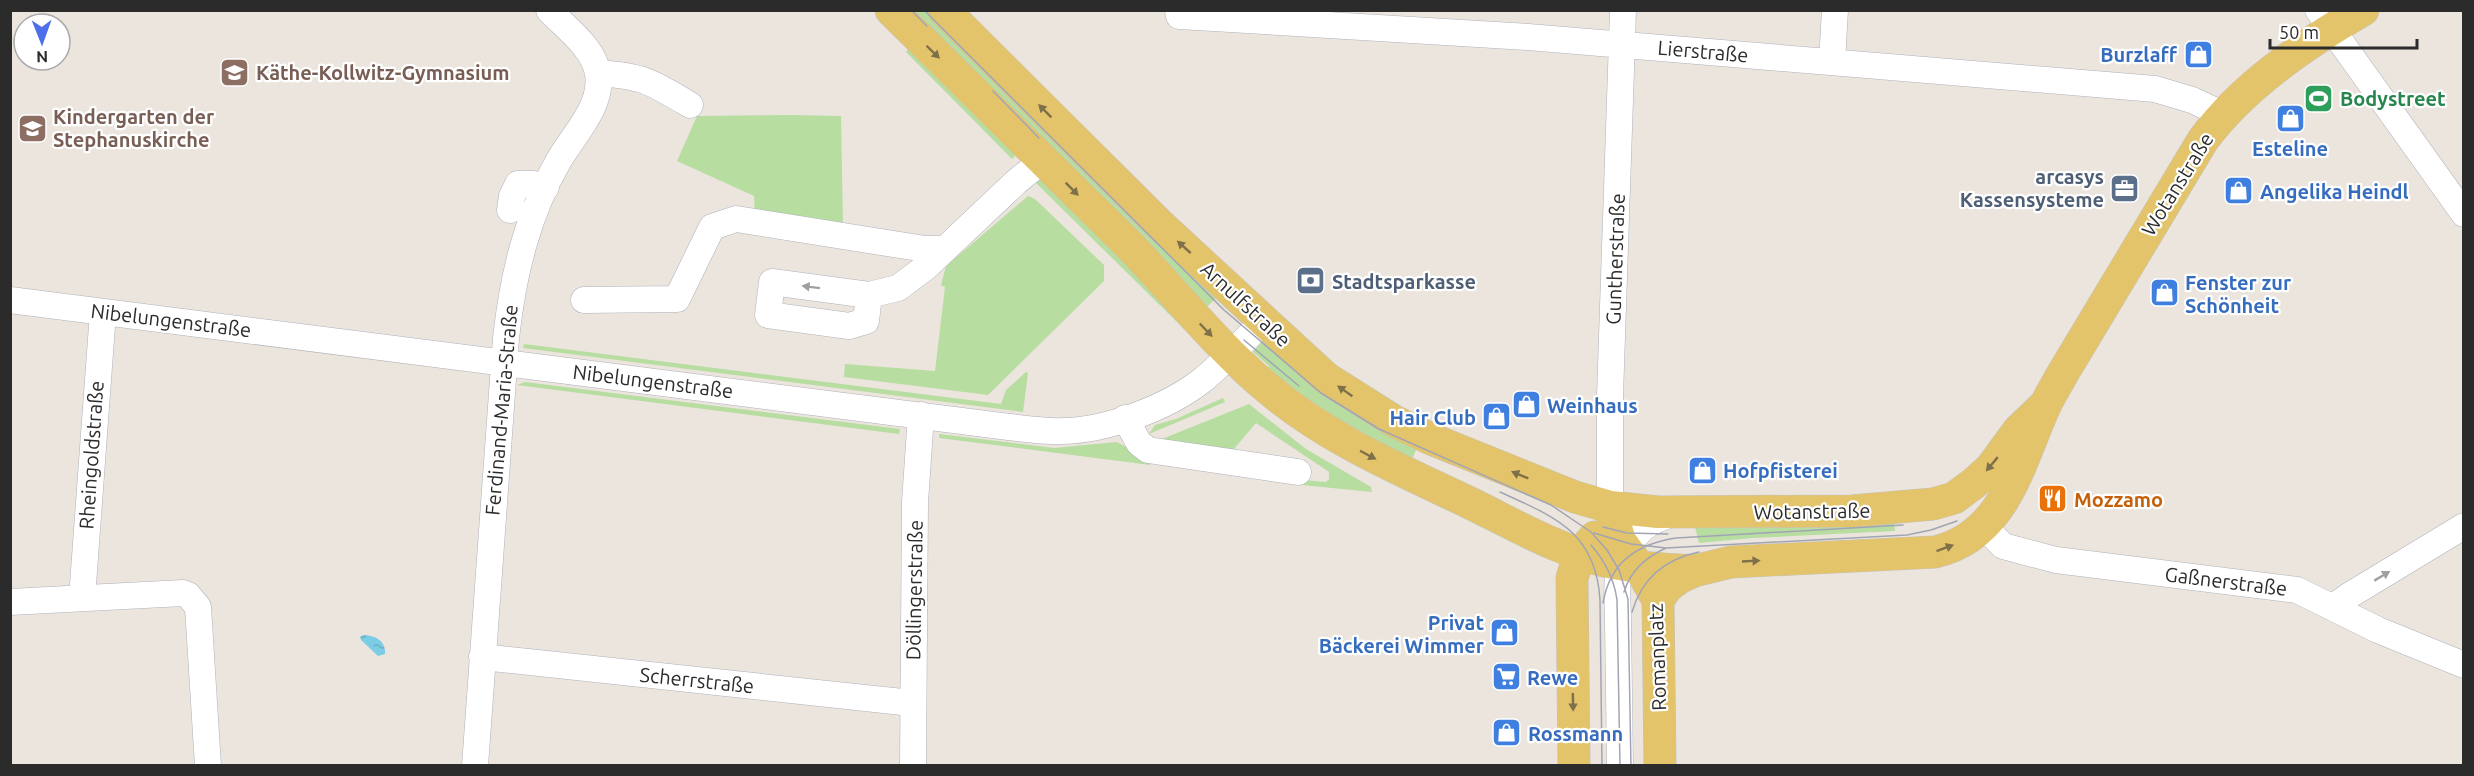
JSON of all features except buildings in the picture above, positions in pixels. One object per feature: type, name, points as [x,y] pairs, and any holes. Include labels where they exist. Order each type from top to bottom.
[{"type":"main road","points":[[891,10],[1164,281],[1184,307],[1266,388],[1342,441],[1400,472],[1470,503],[1537,537],[1627,567]]},
{"type":"main road","name":"Wotanstraße","points":[[1627,567],[1694,571],[1731,562],[1935,552],[1969,538],[1984,526],[2013,486],[2045,405],[2159,212],[2203,140],[2222,114],[2310,43],[2325,20],[2363,10]]},
{"type":"main road","name":"Arnulfstraße","points":[[958,16],[1160,225],[1326,378],[1394,421],[1575,497],[1610,507]]},
{"type":"main road","name":"Wotanstraße","points":[[1610,507],[1678,513],[1852,511],[1933,504],[1954,498],[1991,468],[2018,431],[2045,405]]},
{"type":"main road","points":[[1610,507],[1597,534],[1627,567]]},
{"type":"main road","name":"Romanplatz","points":[[1610,507],[1627,567],[1660,765]]},
{"type":"main road","points":[[1537,537],[1552,556],[1566,581],[1570,601]]},
{"type":"main road","points":[[1574,765],[1570,601],[1574,568],[1627,567]]},
{"type":"street","points":[[549,10],[586,47],[594,59],[598,73],[639,77],[654,83],[690,105]]},
{"type":"street","name":"Guntherstraße","points":[[1610,507],[1610,386],[1623,10]]},
{"type":"street","points":[[1832,62],[1835,10]]},
{"type":"street","name":"Lierstraße","points":[[1179,14],[1528,37],[2155,89],[2192,100],[2222,114]]},
{"type":"street","points":[[2325,20],[2463,214]]},
{"type":"street","name":"Ferdinand-Maria-Straße","points":[[475,765],[513,280],[531,223],[546,187],[558,161],[594,103],[599,88],[598,73]]},
{"type":"street","points":[[869,295],[898,288],[945,249],[1016,182],[1043,160]]},
{"type":"street","points":[[510,210],[512,196],[518,184],[546,187]]},
{"type":"street","points":[[584,300],[677,299],[712,227],[736,219],[925,249],[945,249]]},
{"type":"street","name":"Nibelungenstraße","points":[[10,300],[1062,432],[1088,429],[1125,418],[1173,398],[1198,383],[1263,321]]},
{"type":"street","name":"Rheingoldstraße","points":[[82,598],[103,312]]},
{"type":"street","name":"Döllingerstraße","points":[[913,765],[915,502],[921,416]]},
{"type":"street","points":[[1125,418],[1139,443],[1148,450],[1298,472]]},
{"type":"street","points":[[1631,765],[1629,622],[1632,599],[1627,567],[1640,529],[1650,521],[1678,513]]},
{"type":"street","name":"Gaßnerstraße","points":[[1984,526],[2003,546],[2056,560],[2298,590],[2378,630],[2463,665]]},
{"type":"street","points":[[2333,607],[2463,526]]},
{"type":"street","points":[[1620,765],[1617,600],[1611,577],[1627,567]]},
{"type":"street","points":[[10,602],[183,593],[196,603],[208,765]]},
{"type":"street","name":"Scherrstraße","points":[[482,657],[912,703]]},
{"type":"green space","points":[[906,11],[932,11],[1222,292],[1203,311]]},
{"type":"green space","points":[[909,48],[1016,155],[1012,159],[906,52]]},
{"type":"green space","points":[[697,116],[841,116],[843,226],[755,218],[754,196],[677,161]]},
{"type":"green space","points":[[1040,179],[1190,325],[1184,329],[1036,183]]},
{"type":"green space","points":[[1028,196],[1035,199],[1104,265],[1104,281],[988,395],[844,377],[845,364],[935,371],[945,287],[941,285],[946,266]]},
{"type":"green space","points":[[1264,340],[1419,442],[1412,460],[1337,418],[1267,369],[1269,366],[1253,352]]},
{"type":"green space","points":[[524,344],[1001,404],[1006,390],[1026,372],[1028,373],[1023,412],[523,348]]},
{"type":"green space","points":[[525,382],[900,429],[899,434],[517,385]]},
{"type":"green space","points":[[1223,398],[1225,402],[1149,434],[1155,425],[1176,419]]},
{"type":"green space","points":[[1249,404],[1306,449],[1371,487],[1372,492],[1302,485],[1302,480],[1326,482],[1329,479],[1329,472],[1256,423],[1233,450],[1152,443]]},
{"type":"green space","points":[[939,434],[1054,448],[1117,442],[1150,460],[1150,465],[939,438]]},
{"type":"green space","points":[[1894,520],[1895,531],[1699,543],[1695,527],[1748,528]]},
{"type":"water","points":[[372,636],[382,642],[385,654],[378,656],[361,640],[360,637]]},
{"type":"tram line","points":[[911,10],[927,26]]},
{"type":"tram line","points":[[924,10],[1224,310],[1321,393],[1379,429],[1551,505],[1591,532],[1607,550],[1619,570],[1628,599],[1631,766]]},
{"type":"tram line","points":[[993,91],[1039,138]]},
{"type":"tram line","points":[[1244,340],[1299,386]]},
{"type":"tram line","points":[[1500,492],[1555,519],[1581,543],[1590,558],[1597,577],[1600,600],[1602,766]]},
{"type":"tram line","points":[[1594,533],[1631,544],[1666,548],[1907,535],[1957,521]]},
{"type":"tram line","points":[[1603,603],[1612,576],[1619,566],[1638,550],[1662,541],[1676,538],[1903,525]]},
{"type":"tram line","points":[[1603,527],[1627,533],[1668,534]]},
{"type":"tram line","points":[[1591,545],[1608,570],[1617,600],[1620,766]]},
{"type":"tram line","points":[[1624,592],[1630,578],[1640,566],[1666,548]]},
{"type":"tram line","points":[[1632,612],[1642,589],[1656,572],[1665,565],[1699,552]]},
{"type":"place","name":"Burzlaff","points":[[2198,54]]},
{"type":"place","name":"Käthe-Kollwitz-Gymnasium","points":[[235,72]]},
{"type":"place","name":"Bodystreet","points":[[2319,98]]},
{"type":"place","name":"Esteline","points":[[2290,118]]},
{"type":"place","name":"Kindergarten der Stephanuskirche","points":[[32,128]]},
{"type":"place","name":"arcasys Kassensysteme","points":[[2125,188]]},
{"type":"place","name":"Angelika Heindl","points":[[2239,191]]},
{"type":"place","name":"Stadtsparkasse","points":[[1311,281]]},
{"type":"place","name":"Fenster zur Schönheit","points":[[2164,293]]},
{"type":"place","name":"Weinhaus","points":[[1526,405]]},
{"type":"place","name":"Hair Club","points":[[1497,417]]},
{"type":"place","name":"Hofpfisterei","points":[[1702,470]]},
{"type":"place","name":"Mozzamo","points":[[2053,499]]},
{"type":"place","name":"Privat Bäckerei Wimmer","points":[[1505,633]]},
{"type":"place","name":"Rewe","points":[[1506,677]]},
{"type":"place","name":"Rossmann","points":[[1507,733]]}]
